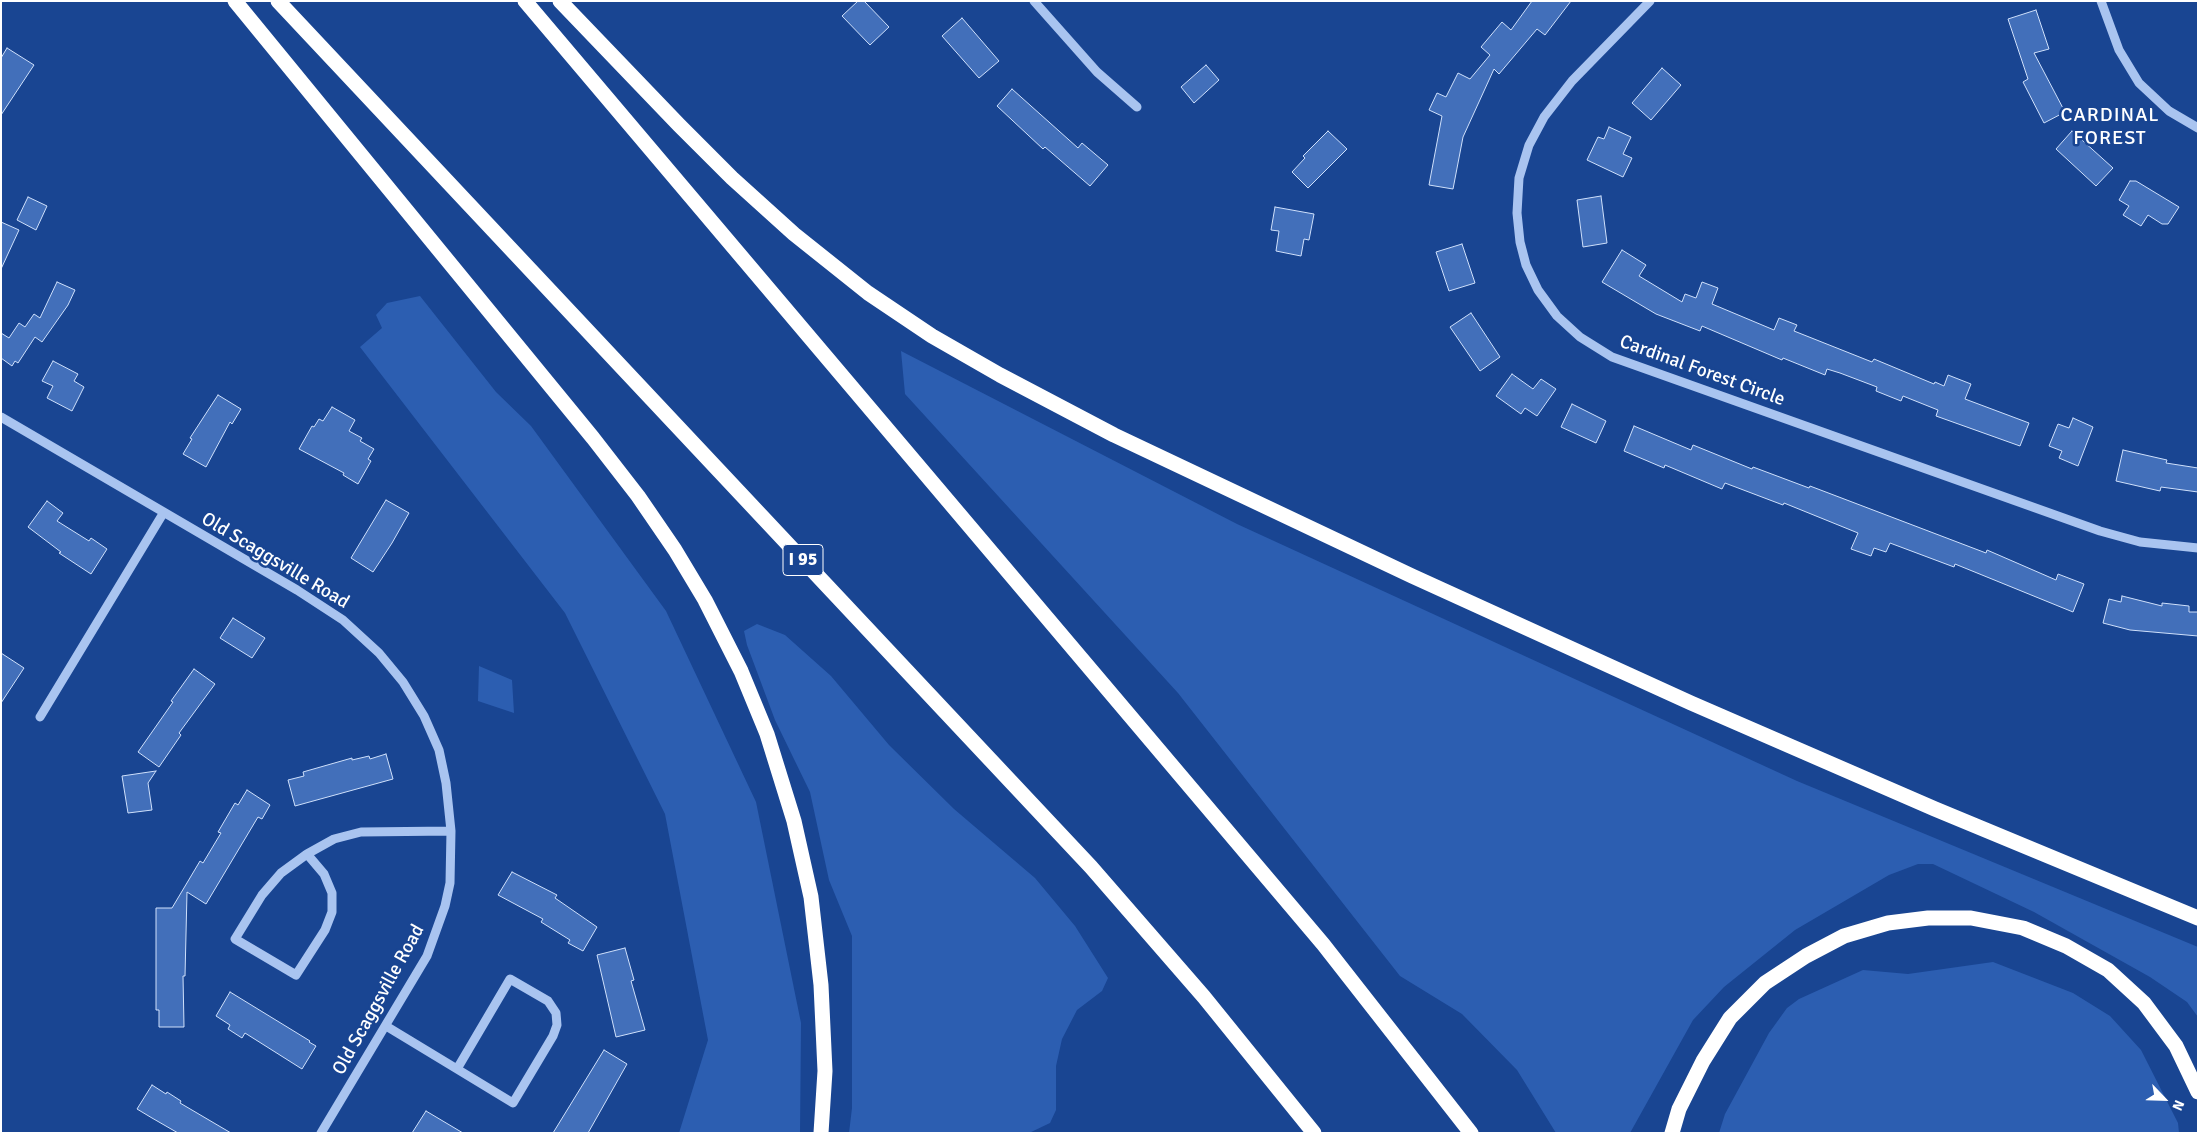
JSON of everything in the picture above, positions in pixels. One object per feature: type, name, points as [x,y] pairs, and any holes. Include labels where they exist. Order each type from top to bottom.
[{"type":"highway","points":[[235,1],[593,438],[638,496],[676,550],[705,600],[741,670],[767,734],[794,821],[811,897],[821,985],[825,1061],[821,1133]]},
{"type":"highway","name":"I 95","points":[[278,1],[1091,867],[1204,997],[1314,1133]]},
{"type":"highway","points":[[525,1],[1323,944],[1447,1100],[1470,1133]]},
{"type":"highway","points":[[560,1],[678,125],[732,178],[794,234],[868,293],[932,336],[1000,376],[1114,435],[1412,576],[1691,703],[1935,809],[2198,918]]},
{"type":"highway","points":[[1672,1133],[1680,1109],[1702,1061],[1730,1018],[1765,983],[1806,956],[1844,936],[1888,923],[1928,918],[1971,918],[2023,928],[2066,946],[2108,970],[2144,1003],[2176,1046],[2198,1092]]},
{"type":"street","points":[[1034,1],[1097,72],[1137,107]]},
{"type":"street","name":"Cardinal Forest Circle","points":[[1650,1],[1572,81],[1544,117],[1529,145],[1519,178],[1517,212],[1520,242],[1526,265],[1538,290],[1557,316],[1580,337],[1612,357],[2100,531],[2140,542],[2198,548]]},
{"type":"street","points":[[2102,1],[2119,50],[2139,83],[2169,111],[2198,128]]},
{"type":"street","name":"Old Scaggsville Road","points":[[1,417],[297,590],[343,620],[379,652],[403,682],[420,709],[439,750],[446,783],[451,831],[450,883],[438,929],[427,956],[321,1133]]},
{"type":"street","points":[[40,718],[164,512]]},
{"type":"street","points":[[307,854],[324,874],[332,893],[332,912],[325,930],[296,975],[236,939],[268,888],[281,872],[307,854],[334,839],[361,832],[451,831]]},
{"type":"street","points":[[386,1026],[513,1103],[553,1036],[557,1025],[556,1013],[548,1001],[510,979],[457,1069]]},
{"type":"shaded area","points":[[420,296],[496,392],[531,426],[666,611],[756,802],[801,1023],[800,1133],[679,1133],[708,1040],[665,814],[565,613],[360,347],[382,328],[376,315],[387,303]]},
{"type":"shaded area","points":[[901,351],[1237,524],[1797,781],[2198,947],[2198,1017],[2187,1002],[2150,977],[2034,912],[1933,864],[1918,864],[1889,875],[1795,930],[1724,987],[1693,1020],[1630,1133],[1556,1133],[1517,1070],[1462,1014],[1400,976],[1178,693],[905,394]]},
{"type":"shaded area","points":[[757,624],[785,635],[831,676],[889,745],[954,809],[1035,878],[1075,926],[1108,978],[1102,991],[1077,1010],[1062,1039],[1056,1066],[1056,1110],[1050,1123],[1029,1133],[849,1133],[852,1108],[852,936],[829,880],[810,792],[775,720],[747,645],[744,631]]},
{"type":"shaded area","points":[[479,666],[512,680],[514,713],[478,701]]},
{"type":"shaded area","points":[[1993,962],[2073,993],[2110,1016],[2141,1050],[2178,1123],[2179,1133],[1719,1133],[1725,1114],[1769,1033],[1787,1008],[1799,999],[1863,970],[1908,974]]},
{"type":"building","points":[[858,1],[864,1],[889,27],[870,45],[842,16]]},
{"type":"building","points":[[1532,1],[1571,1],[1545,35],[1537,29],[1499,74],[1494,69],[1463,137],[1453,189],[1429,185],[1442,116],[1429,110],[1437,93],[1446,97],[1458,73],[1470,79],[1490,55],[1481,47],[1502,22],[1511,30]]},
{"type":"building","points":[[2036,10],[2049,49],[2034,53],[2065,112],[2044,123],[2023,82],[2028,79],[2008,19]]},
{"type":"building","points":[[962,18],[999,61],[979,78],[942,36]]},
{"type":"building","points":[[7,48],[34,65],[1,115],[1,58]]},
{"type":"building","points":[[1206,65],[1219,80],[1194,103],[1181,87]]},
{"type":"building","points":[[1662,68],[1681,85],[1651,120],[1632,103]]},
{"type":"building","points":[[1012,89],[1078,148],[1082,143],[1108,165],[1090,186],[1045,147],[1043,149],[997,106]]},
{"type":"building","points":[[1609,127],[1631,137],[1623,154],[1632,158],[1623,177],[1587,160],[1598,137],[1604,139]]},
{"type":"building","points":[[1328,131],[1347,149],[1308,188],[1292,172],[1305,158],[1303,156]]},
{"type":"building","points":[[2072,131],[2113,168],[2096,186],[2056,149]]},
{"type":"building","points":[[2130,181],[2136,181],[2179,207],[2168,224],[2162,224],[2148,215],[2141,226],[2123,215],[2129,206],[2119,200]]},
{"type":"building","points":[[1601,196],[1607,243],[1583,247],[1577,200]]},
{"type":"building","points":[[28,197],[47,206],[36,230],[17,220]]},
{"type":"building","points":[[1275,207],[1314,214],[1309,240],[1304,239],[1301,256],[1276,251],[1279,231],[1271,230]]},
{"type":"building","points":[[1,222],[19,230],[1,269]]},
{"type":"building","points":[[1462,244],[1475,283],[1449,291],[1436,252]]},
{"type":"building","points":[[1622,250],[1646,265],[1639,276],[1682,302],[1685,294],[1696,298],[1702,282],[1718,288],[1712,304],[1774,330],[1779,318],[1797,325],[1794,331],[1872,362],[1874,359],[1934,384],[1935,382],[1944,386],[1948,375],[1971,384],[1965,399],[2029,423],[2020,446],[1936,416],[1938,410],[1903,396],[1901,401],[1876,391],[1877,387],[1840,373],[1827,369],[1825,375],[1783,358],[1782,360],[1702,326],[1700,331],[1656,314],[1602,282]]},
{"type":"building","points":[[57,282],[75,290],[68,305],[42,342],[35,337],[18,363],[15,361],[12,366],[1,358],[1,333],[9,338],[19,323],[25,327],[34,314],[40,318]]},
{"type":"building","points":[[1471,313],[1500,357],[1480,371],[1450,327]]},
{"type":"building","points":[[53,361],[78,374],[74,381],[84,387],[72,411],[47,398],[53,386],[42,381]]},
{"type":"building","points":[[1512,374],[1533,389],[1541,379],[1556,389],[1537,416],[1525,408],[1521,414],[1496,396]]},
{"type":"building","points":[[218,395],[241,409],[232,424],[230,422],[206,467],[183,454],[192,439],[190,438]]},
{"type":"building","points":[[1572,404],[1606,421],[1596,443],[1561,427]]},
{"type":"building","points":[[332,407],[355,420],[349,431],[362,438],[360,441],[374,449],[368,459],[371,461],[358,484],[343,475],[344,473],[299,449],[312,426],[314,427],[319,419],[323,421]]},
{"type":"building","points":[[2073,418],[2093,427],[2078,466],[2059,458],[2062,451],[2049,446],[2058,424],[2069,428]]},
{"type":"building","points":[[1634,426],[1691,450],[1693,445],[1752,469],[1753,467],[1809,488],[1810,486],[1986,553],[1987,550],[2056,580],[2058,574],[2084,584],[2073,612],[1955,564],[1954,567],[1890,543],[1886,552],[1874,548],[1871,556],[1851,549],[1858,533],[1784,503],[1783,505],[1725,483],[1722,489],[1665,465],[1664,468],[1624,451]]},
{"type":"building","points":[[2123,450],[2167,460],[2166,463],[2198,468],[2198,492],[2161,487],[2160,491],[2116,481]]},
{"type":"building","points":[[386,500],[409,513],[373,572],[351,558]]},
{"type":"building","points":[[47,501],[63,513],[57,521],[89,541],[91,538],[107,549],[91,574],[59,553],[61,552],[28,527]]},
{"type":"building","points":[[2122,596],[2162,606],[2162,603],[2189,606],[2189,612],[2198,612],[2198,636],[2130,630],[2103,623],[2109,599],[2121,602]]},
{"type":"building","points":[[233,618],[265,638],[252,658],[220,638]]},
{"type":"building","points":[[1,653],[24,668],[1,703]]},
{"type":"building","points":[[194,669],[215,684],[179,733],[181,735],[159,767],[138,752]]},
{"type":"building","points":[[386,754],[393,779],[295,806],[288,780],[304,776],[303,772],[352,758],[352,760],[369,756],[370,759]]},
{"type":"building","points":[[156,771],[148,783],[152,810],[128,813],[122,776]]},
{"type":"building","points":[[247,790],[270,805],[262,819],[258,817],[206,904],[187,892],[185,976],[183,976],[184,1027],[159,1027],[159,1010],[156,1010],[156,908],[172,908],[200,861],[203,863],[221,833],[218,832],[235,803],[238,805]]},
{"type":"building","points":[[512,872],[557,895],[555,898],[597,927],[583,951],[568,943],[570,940],[541,922],[543,919],[498,895]]},
{"type":"building","points":[[625,948],[634,980],[631,981],[645,1030],[616,1037],[597,955]]},
{"type":"building","points":[[230,992],[316,1046],[302,1069],[245,1033],[242,1038],[228,1029],[230,1025],[216,1016]]},
{"type":"building","points":[[604,1050],[627,1064],[588,1133],[553,1133]]},
{"type":"building","points":[[152,1085],[166,1094],[167,1092],[181,1101],[180,1103],[231,1133],[178,1133],[137,1109]]},
{"type":"building","points":[[426,1111],[463,1133],[412,1133]]},
{"type":"district","name":"CARDINAL FOREST","points":[[2110,128]]}]
